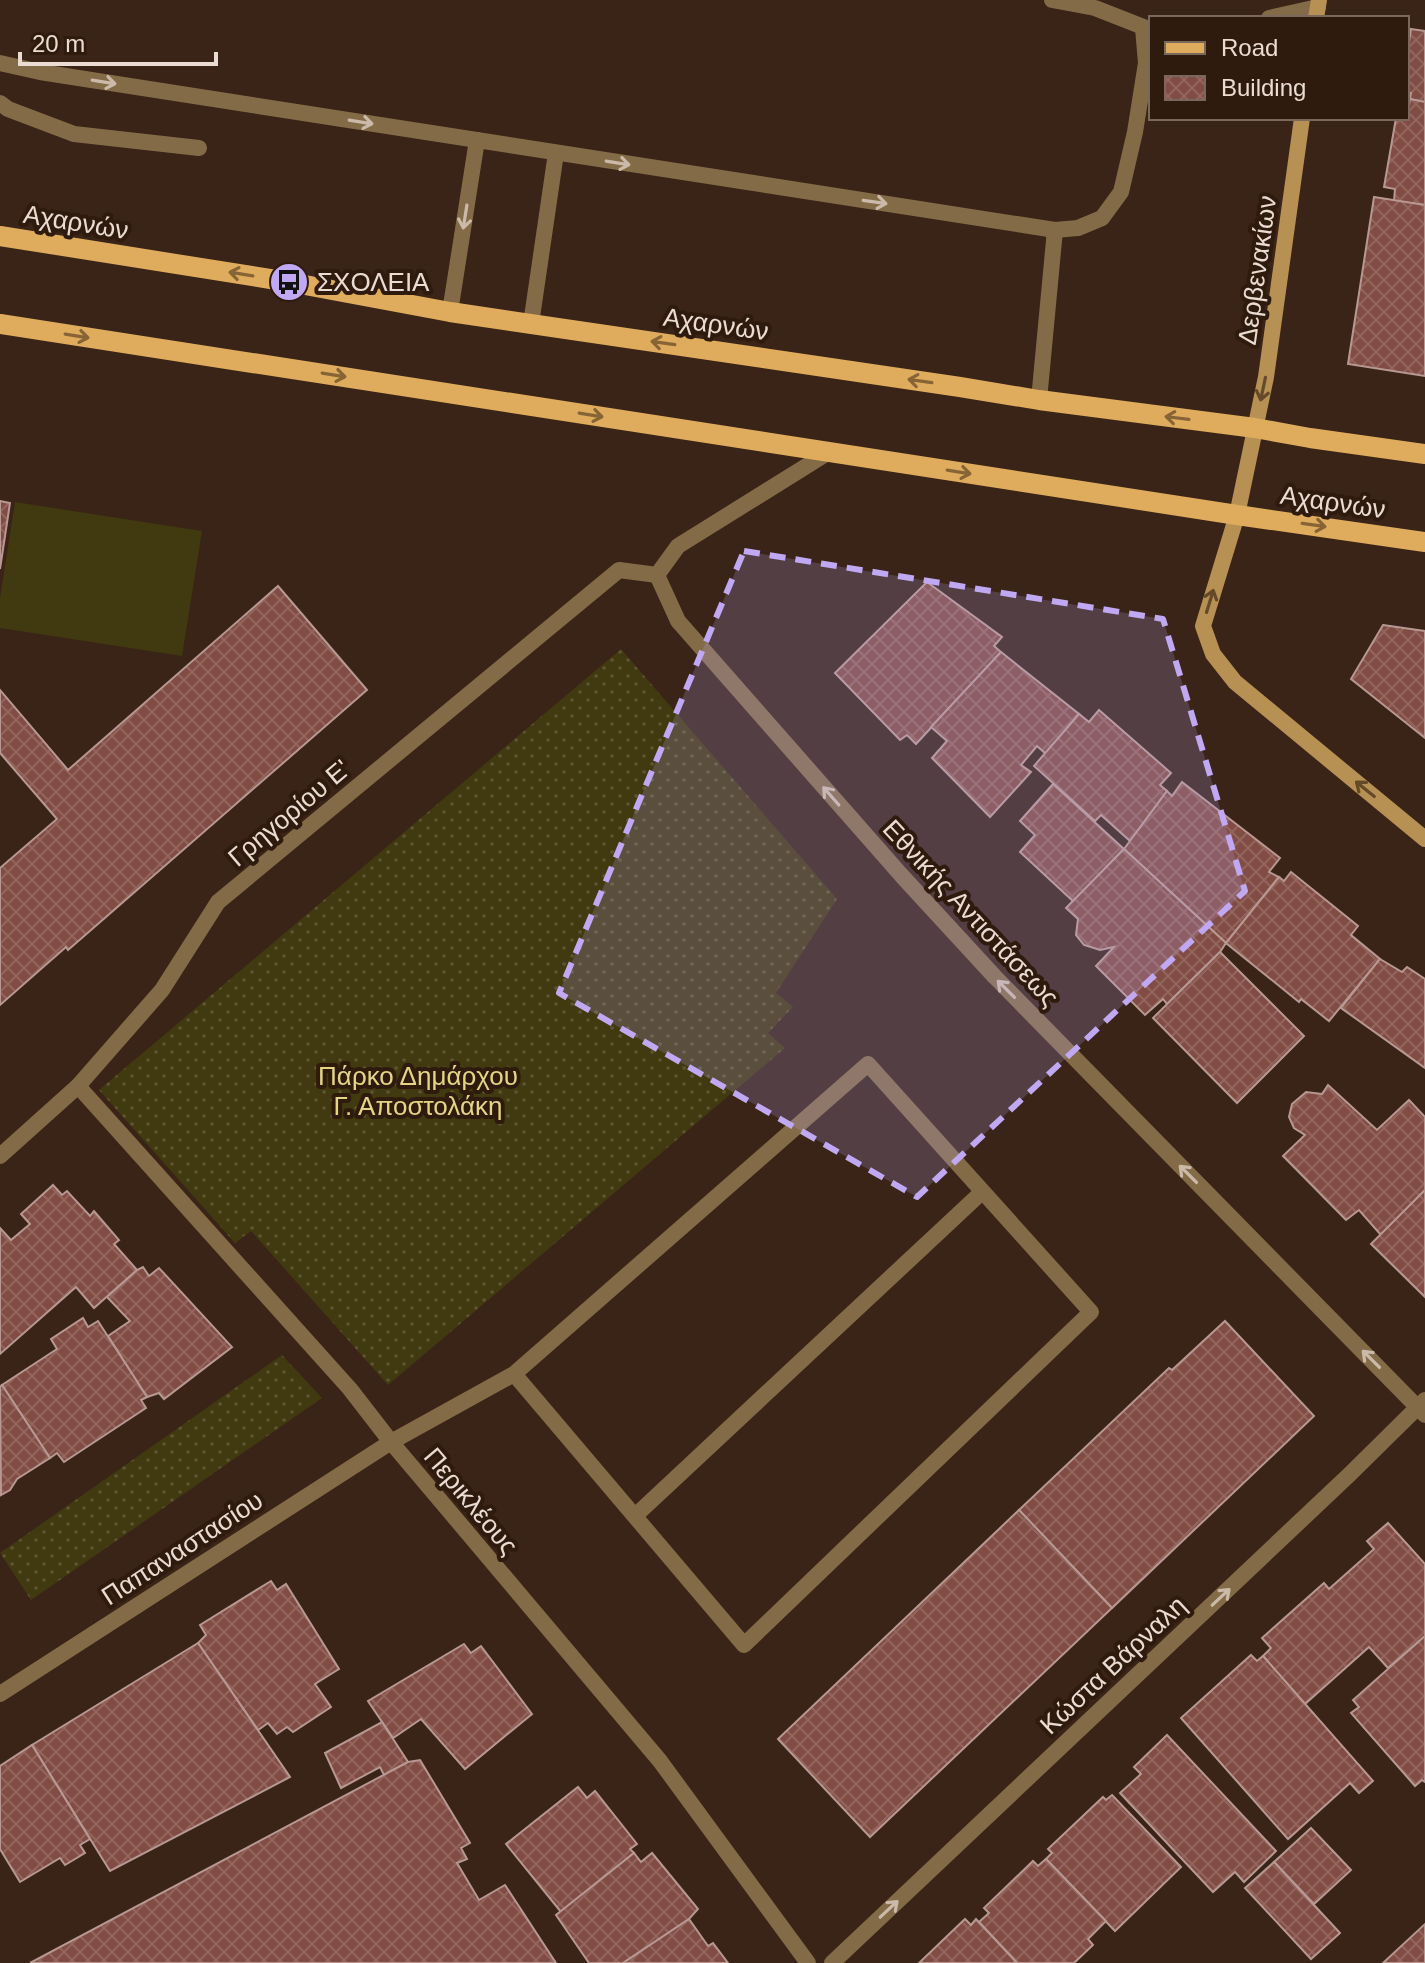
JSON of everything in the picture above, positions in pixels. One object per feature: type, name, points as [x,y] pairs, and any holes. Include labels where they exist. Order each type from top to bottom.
[{"type":"main road","name":"Αχαρνών","points":[[0,236],[289,282],[450,312],[1425,454]]},
{"type":"main road","name":"Αχαρνών","points":[[0,324],[1425,542]]},
{"type":"street","points":[[0,63],[40,72],[1055,230],[1078,228],[1102,218],[1121,192],[1135,132],[1146,63],[1147,29],[1095,8],[1052,0]]},
{"type":"street","points":[[1279,16],[1318,8]]},
{"type":"street","points":[[0,103],[8,109],[74,134],[199,148]]},
{"type":"street","name":"Δερβενακίων","points":[[1302,120],[1266,377],[1237,515],[1203,626],[1213,654],[1235,682],[1425,839]]},
{"type":"street","points":[[450,312],[477,140]]},
{"type":"street","points":[[531,324],[556,153]]},
{"type":"street","points":[[1039,400],[1055,230]]},
{"type":"street","points":[[657,575],[678,546],[829,452]]},
{"type":"street","name":"Γρηγορίου Ε'","points":[[0,1156],[78,1086],[162,990],[218,902],[619,570],[657,575]]},
{"type":"street","name":"Εθνικής Αντιστάσεως","points":[[657,575],[678,621],[902,876],[1006,989],[1423,1407]]},
{"type":"street","name":"Παπαναστασίου","points":[[0,1694],[391,1442],[514,1374],[868,1064],[982,1192]]},
{"type":"street","name":"Περικλέους","points":[[78,1086],[350,1389],[391,1442],[660,1761],[808,1963]]},
{"type":"street","points":[[514,1374],[744,1645],[1091,1312],[982,1192],[635,1516]]},
{"type":"street","name":"Κώστα Βάρναλη","points":[[832,1963],[1423,1407]]},
{"type":"highlighted area","points":[[744,551],[1163,619],[1245,891],[917,1197],[559,993]]},
{"type":"green space","points":[[15,502],[202,531],[182,656],[0,628],[0,598]]},
{"type":"green space","name":"Πάρκο Δημάρχου Γ. Αποστολάκη","points":[[621,649],[837,899],[776,993],[793,1007],[768,1033],[785,1048],[388,1385],[251,1231],[235,1243],[99,1090]]},
{"type":"green space","points":[[282,1355],[322,1398],[31,1600],[0,1553]]},
{"type":"building","points":[[1411,29],[1425,31],[1425,102],[1410,99]]},
{"type":"building","points":[[1410,99],[1425,102],[1425,205],[1394,201],[1395,189],[1384,187],[1396,120],[1409,120]]},
{"type":"building","points":[[1374,197],[1425,205],[1425,376],[1348,364]]},
{"type":"building","points":[[0,501],[10,503],[0,569]]},
{"type":"building","points":[[927,582],[1002,637],[994,646],[1001,652],[916,744],[907,735],[900,740],[835,673]]},
{"type":"building","points":[[278,586],[367,690],[68,950],[66,947],[0,1005],[0,868],[57,819],[0,753],[0,690],[68,770]]},
{"type":"building","points":[[1383,625],[1425,631],[1425,738],[1351,679]]},
{"type":"building","points":[[1001,652],[1079,714],[1046,754],[1037,746],[1021,765],[1031,772],[990,817],[932,758],[947,741],[931,727]]},
{"type":"building","points":[[1099,710],[1171,773],[1160,785],[1167,791],[1130,841],[1101,815],[1095,821],[1034,766],[1079,714],[1089,722]]},
{"type":"building","points":[[1182,782],[1280,858],[1269,872],[1279,877],[1226,943],[1124,849],[1167,791],[1172,796]]},
{"type":"building","points":[[1053,784],[1124,849],[1074,902],[1020,852],[1035,835],[1020,821]]},
{"type":"building","points":[[1124,849],[1226,943],[1167,1004],[1163,999],[1145,1015],[1096,966],[1114,947],[1100,950],[1084,945],[1076,935],[1078,919],[1066,908]]},
{"type":"building","points":[[1291,872],[1358,926],[1351,935],[1380,959],[1329,1021],[1301,999],[1299,1002],[1226,943],[1279,877],[1284,881]]},
{"type":"building","points":[[1220,952],[1304,1036],[1237,1103],[1153,1018]]},
{"type":"building","points":[[1380,959],[1402,972],[1407,967],[1425,979],[1425,1068],[1341,1008]]},
{"type":"building","points":[[1328,1085],[1377,1130],[1409,1100],[1425,1117],[1425,1190],[1381,1235],[1359,1210],[1346,1220],[1283,1156],[1305,1135],[1294,1128],[1289,1117],[1292,1104],[1306,1092],[1322,1094]]},
{"type":"building","points":[[53,1185],[62,1195],[67,1191],[90,1216],[94,1211],[119,1240],[114,1244],[137,1270],[94,1308],[76,1287],[0,1354],[0,1228],[11,1240],[30,1224],[21,1214]]},
{"type":"building","points":[[1425,1190],[1425,1297],[1371,1244]]},
{"type":"building","points":[[143,1267],[149,1276],[159,1268],[232,1347],[164,1399],[159,1393],[147,1397],[108,1336],[130,1321],[107,1297]]},
{"type":"building","points":[[83,1318],[88,1327],[98,1321],[147,1397],[141,1400],[146,1408],[64,1462],[57,1453],[50,1458],[2,1385],[57,1349],[51,1339]]},
{"type":"building","points":[[1225,1321],[1314,1416],[1112,1608],[1019,1510],[1169,1368],[1172,1370]]},
{"type":"building","points":[[2,1385],[50,1458],[17,1479],[10,1490],[1,1495],[0,1387]]},
{"type":"building","points":[[1019,1510],[1112,1608],[870,1837],[778,1739]]},
{"type":"building","points":[[1388,1523],[1425,1564],[1425,1636],[1388,1668],[1369,1647],[1305,1704],[1263,1656],[1271,1648],[1262,1638],[1324,1583],[1329,1589],[1374,1549],[1367,1541]]},
{"type":"building","points":[[271,1581],[277,1590],[286,1584],[339,1669],[315,1684],[331,1707],[293,1732],[287,1727],[277,1734],[268,1723],[258,1730],[198,1643],[206,1635],[200,1625]]},
{"type":"building","points":[[1425,1636],[1425,1782],[1422,1780],[1415,1786],[1351,1713],[1359,1707],[1353,1700]]},
{"type":"building","points":[[198,1643],[290,1777],[110,1871],[32,1745]]},
{"type":"building","points":[[464,1644],[471,1653],[481,1646],[532,1714],[465,1769],[421,1719],[393,1738],[368,1701]]},
{"type":"building","points":[[1251,1655],[1257,1661],[1263,1656],[1373,1781],[1359,1793],[1350,1783],[1288,1839],[1181,1718]]},
{"type":"building","points":[[382,1722],[408,1762],[384,1775],[380,1767],[341,1788],[325,1753]]},
{"type":"building","points":[[1167,1735],[1276,1851],[1244,1882],[1235,1872],[1213,1892],[1120,1793],[1141,1774],[1134,1767]]},
{"type":"building","points":[[32,1745],[90,1839],[80,1845],[85,1853],[65,1865],[60,1858],[20,1882],[0,1849],[0,1766]]},
{"type":"building","points":[[420,1760],[470,1843],[461,1848],[467,1859],[457,1863],[479,1900],[505,1885],[556,1963],[30,1963],[408,1762]]},
{"type":"building","points":[[578,1787],[587,1798],[595,1791],[637,1844],[630,1849],[634,1853],[561,1912],[506,1844]]},
{"type":"building","points":[[1112,1795],[1181,1867],[1115,1931],[1046,1859],[1052,1853],[1048,1849],[1103,1797],[1106,1800]]},
{"type":"building","points":[[1311,1828],[1351,1870],[1314,1904],[1274,1862]]},
{"type":"building","points":[[634,1853],[641,1862],[652,1853],[698,1909],[689,1919],[623,1963],[589,1963],[556,1915]]},
{"type":"building","points":[[1046,1859],[1106,1921],[1088,1939],[1093,1945],[1074,1963],[1017,1963],[979,1922],[989,1913],[984,1908],[1033,1861],[1038,1866]]},
{"type":"building","points":[[1274,1862],[1340,1933],[1311,1959],[1245,1888]]},
{"type":"building","points":[[689,1919],[708,1946],[713,1943],[728,1963],[623,1963]]},
{"type":"building","points":[[965,1919],[971,1925],[976,1919],[1017,1963],[919,1963]]},
{"type":"building","points":[[1425,1924],[1425,1963],[1383,1963]]},
{"type":"place","name":"ΣΧΟΛΕΙΑ","points":[[289,282]]}]
